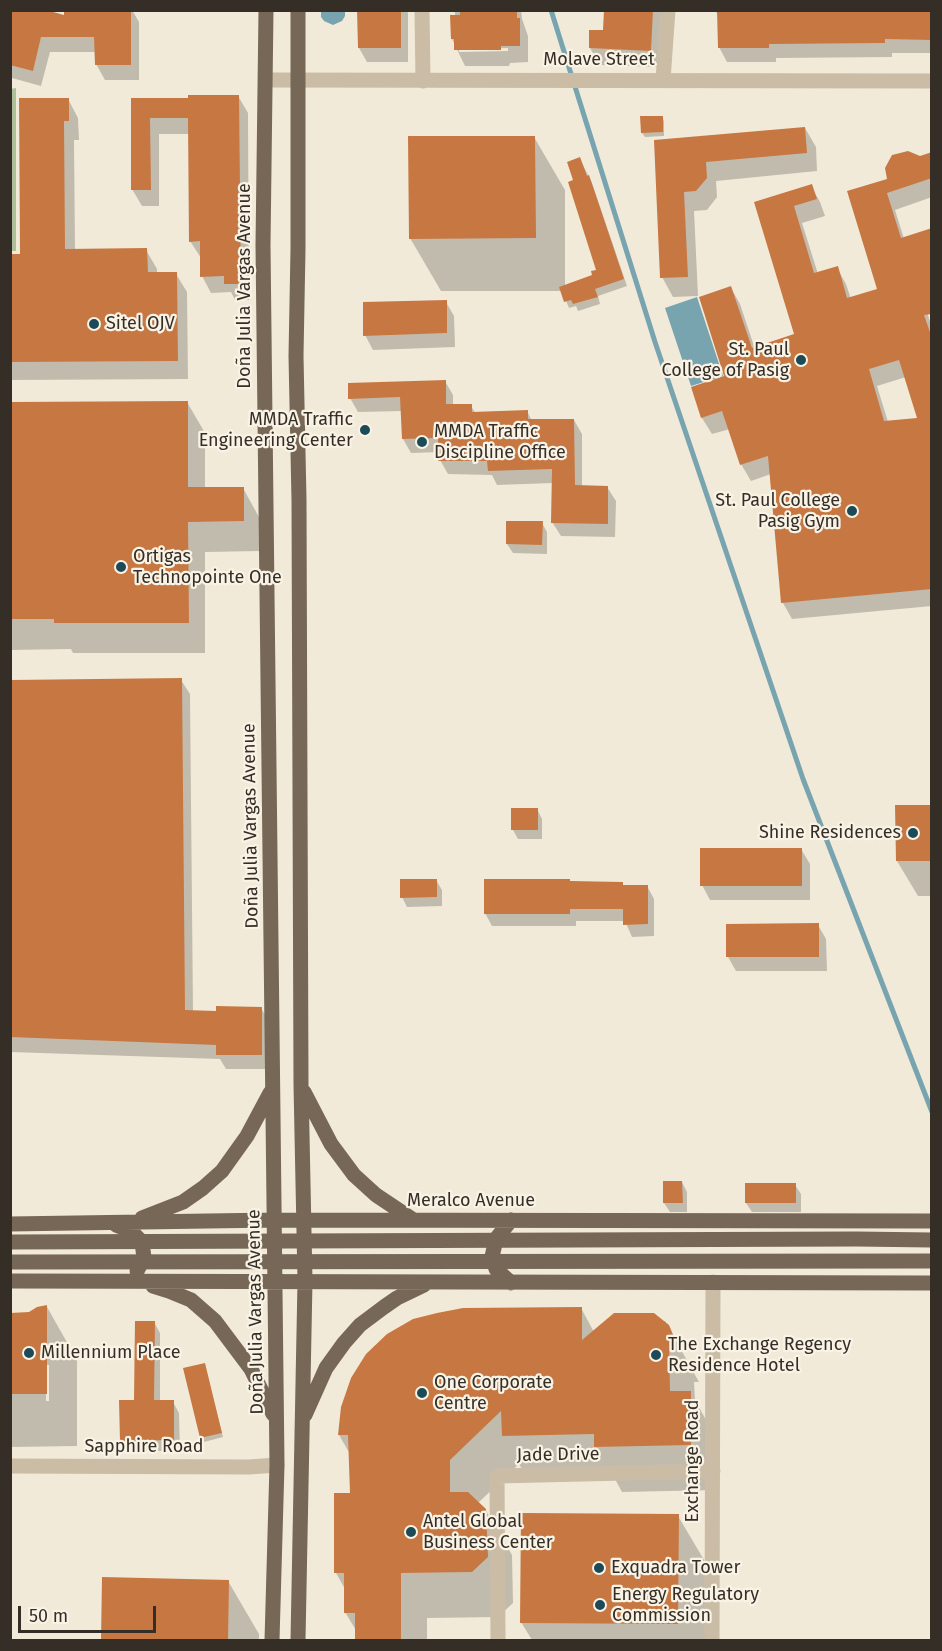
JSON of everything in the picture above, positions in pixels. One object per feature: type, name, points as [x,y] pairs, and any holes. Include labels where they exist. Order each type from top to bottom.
[{"type":"main road","name":"Doña Julia Vargas Avenue","points":[[266,10],[263,245],[277,1465],[273,1641]]},
{"type":"main road","points":[[298,10],[296,356],[300,500],[301,1085],[304,1244],[298,1641]]},
{"type":"main road","points":[[153,1223],[161,1233],[181,1241],[214,1244],[399,1243],[419,1233],[421,1220],[376,1195],[354,1175],[331,1144],[301,1085]]},
{"type":"main road","points":[[116,1223],[148,1217],[174,1207],[194,1195],[212,1180],[240,1148],[273,1088]]},
{"type":"main road","name":"Meralco Avenue","points":[[10,1224],[274,1220],[932,1221]]},
{"type":"main road","points":[[511,1283],[496,1269],[492,1257],[496,1239],[512,1220]]},
{"type":"main road","points":[[116,1223],[135,1234],[142,1242],[144,1252],[138,1271],[122,1281]]},
{"type":"main road","points":[[10,1242],[932,1240]]},
{"type":"main road","points":[[10,1262],[932,1261]]},
{"type":"main road","points":[[10,1281],[932,1283]]},
{"type":"main road","points":[[122,1281],[169,1291],[191,1300],[215,1320],[251,1369],[276,1422]]},
{"type":"main road","points":[[302,1424],[326,1368],[360,1325],[397,1298],[434,1282]]},
{"type":"street","points":[[422,10],[423,81]]},
{"type":"street","points":[[663,80],[668,10]]},
{"type":"street","name":"Molave Street","points":[[266,80],[932,81]]},
{"type":"street","name":"Exchange Road","points":[[712,1641],[713,1282]]},
{"type":"street","name":"Sapphire Road","points":[[10,1466],[249,1467],[277,1465]]},
{"type":"street","name":"Jade Drive","points":[[498,1641],[497,1476],[713,1471]]},
{"type":"green space","points":[[16,88],[16,251],[11,251],[10,89]]},
{"type":"water","points":[[321,11],[345,11],[345,16],[342,21],[333,25],[324,21]]},
{"type":"water","points":[[697,297],[723,376],[691,386],[665,308]]},
{"type":"building","points":[[10,10],[46,10],[64,15],[64,10],[131,10],[131,65],[95,65],[94,37],[41,37],[33,71],[10,65]]},
{"type":"building","points":[[357,10],[401,10],[401,48],[358,48]]},
{"type":"building","points":[[460,10],[517,10],[517,18],[520,18],[520,46],[501,46],[501,50],[454,50],[450,15],[460,15]]},
{"type":"building","points":[[604,10],[653,10],[651,51],[589,48],[589,30],[603,30]]},
{"type":"building","points":[[717,10],[932,10],[932,40],[885,39],[885,43],[769,44],[769,48],[718,48]]},
{"type":"building","points":[[188,95],[239,95],[241,284],[224,284],[224,276],[200,277],[200,241],[189,242],[188,118],[150,118],[151,190],[131,190],[131,98],[188,98]]},
{"type":"building","points":[[19,98],[69,98],[69,121],[64,121],[65,249],[147,248],[148,272],[177,272],[178,361],[10,362],[10,254],[20,254]]},
{"type":"building","points":[[640,116],[663,116],[663,132],[641,133]]},
{"type":"building","points":[[805,127],[807,153],[706,162],[707,178],[696,191],[684,192],[688,277],[660,278],[654,140]]},
{"type":"building","points":[[408,136],[535,136],[536,238],[409,239]]},
{"type":"building","points":[[908,151],[920,156],[932,152],[932,178],[887,193],[901,238],[932,228],[932,314],[924,315],[932,338],[932,589],[781,603],[768,456],[740,465],[722,411],[701,418],[691,387],[724,376],[699,297],[731,286],[752,348],[794,334],[754,202],[812,184],[817,199],[794,206],[814,273],[838,266],[847,298],[877,289],[847,191],[887,179],[885,168],[892,155]],"holes":[[[899,360],[917,418],[884,421],[869,369]]]},
{"type":"building","points":[[580,157],[587,176],[589,175],[624,279],[595,289],[598,297],[573,304],[571,300],[564,302],[559,287],[592,275],[591,271],[596,270],[568,182],[573,180],[567,162]]},
{"type":"building","points":[[447,300],[447,333],[363,336],[363,302]]},
{"type":"building","points":[[446,380],[446,404],[472,404],[472,412],[528,410],[528,419],[574,419],[575,485],[608,486],[608,524],[551,523],[552,469],[488,471],[487,461],[438,461],[438,438],[402,439],[400,397],[348,399],[348,383]]},
{"type":"building","name":"Ortigas Technopointe One","points":[[188,401],[188,487],[244,487],[244,521],[188,522],[189,623],[54,623],[54,619],[10,619],[10,402]]},
{"type":"building","points":[[506,521],[543,521],[542,545],[506,544]]},
{"type":"building","points":[[182,678],[185,1010],[216,1011],[216,1006],[262,1007],[262,1055],[216,1055],[216,1045],[10,1037],[10,680]]},
{"type":"building","name":"Shine Residences","points":[[895,805],[932,805],[932,861],[896,861]]},
{"type":"building","points":[[511,808],[538,808],[538,830],[511,830]]},
{"type":"building","points":[[700,848],[802,848],[802,886],[700,886]]},
{"type":"building","points":[[400,879],[437,879],[437,897],[400,898]]},
{"type":"building","points":[[484,879],[570,879],[570,881],[648,885],[648,924],[623,925],[623,909],[570,909],[570,914],[484,914]]},
{"type":"building","points":[[819,923],[819,957],[726,957],[726,924]]},
{"type":"building","points":[[663,1181],[682,1181],[683,1203],[663,1203]]},
{"type":"building","points":[[745,1183],[796,1183],[796,1203],[745,1203]]},
{"type":"building","name":"Millennium Place","points":[[47,1305],[47,1394],[10,1394],[10,1313],[29,1312]]},
{"type":"building","points":[[582,1307],[582,1340],[614,1313],[654,1313],[669,1325],[674,1337],[669,1337],[670,1391],[691,1391],[691,1445],[594,1447],[594,1434],[502,1436],[501,1411],[450,1460],[450,1492],[468,1492],[486,1509],[488,1557],[472,1572],[401,1573],[401,1641],[355,1641],[355,1613],[344,1613],[344,1573],[334,1573],[334,1493],[350,1493],[348,1435],[338,1435],[341,1407],[351,1378],[366,1354],[387,1334],[413,1319],[437,1313],[463,1308]]},
{"type":"building","points":[[135,1321],[155,1321],[154,1400],[174,1400],[174,1440],[120,1441],[119,1400],[134,1400]]},
{"type":"building","points":[[205,1363],[222,1433],[200,1438],[183,1368]]},
{"type":"building","name":"Exquadra Tower","points":[[521,1513],[679,1514],[678,1624],[520,1623]]},
{"type":"building","points":[[102,1577],[229,1580],[228,1641],[101,1641]]},
{"type":"waterway","points":[[551,10],[655,342],[803,779],[932,1112]]},
{"type":"place","name":"Sitel OJV","points":[[94,324]]},
{"type":"place","name":"St. Paul College of Pasig","points":[[801,360]]},
{"type":"place","name":"MMDA Traffic Engineering Center","points":[[365,430]]},
{"type":"place","name":"MMDA Traffic Discipline Office","points":[[422,442]]},
{"type":"place","name":"St. Paul College Pasig Gym","points":[[852,511]]},
{"type":"place","name":"Ortigas Technopointe One","points":[[121,567]]},
{"type":"place","name":"Shine Residences","points":[[913,833]]},
{"type":"place","name":"Millennium Place","points":[[29,1353]]},
{"type":"place","name":"The Exchange Regency Residence Hotel","points":[[656,1355]]},
{"type":"place","name":"One Corporate Centre","points":[[422,1393]]},
{"type":"place","name":"Antel Global Business Center","points":[[411,1532]]},
{"type":"place","name":"Exquadra Tower","points":[[599,1568]]},
{"type":"place","name":"Energy Regulatory Commission","points":[[600,1605]]}]
